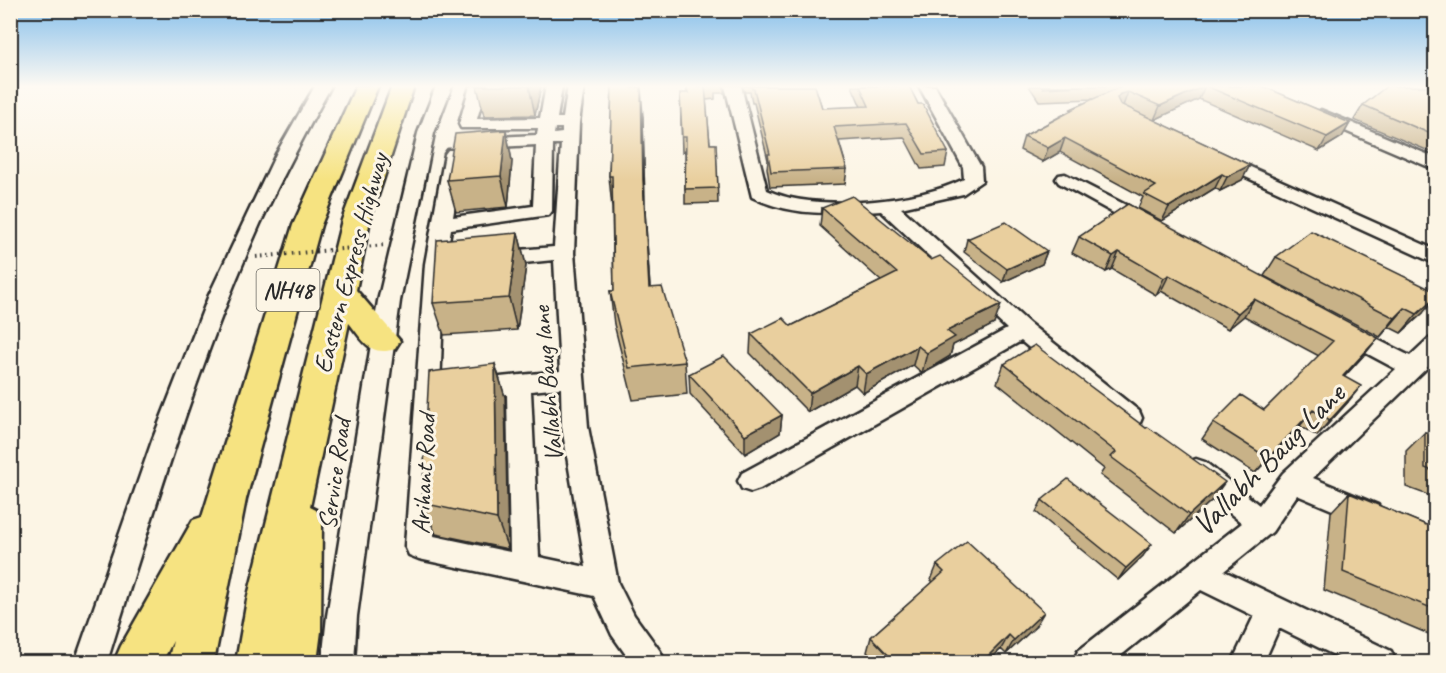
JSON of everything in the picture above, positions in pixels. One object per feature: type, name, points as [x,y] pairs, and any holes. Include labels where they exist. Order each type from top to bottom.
[{"type":"highway","name":"Eastern Express Highway","points":[[226,499],[307,225],[353,117]]},
{"type":"highway","name":"Eastern Express Highway","points":[[304,442],[356,220],[393,117]]},
{"type":"highway","points":[[340,292],[383,341]]},
{"type":"highway","name":"NH48","points":[[259,663],[269,600],[304,442]]},
{"type":"highway","points":[[294,663],[298,631],[304,442]]},
{"type":"highway","name":"NH48","points":[[191,663],[226,499]]},
{"type":"highway","points":[[137,663],[226,499]]},
{"type":"street","points":[[91,663],[162,447],[234,259],[305,117]]},
{"type":"street","name":"Service Road","points":[[338,663],[342,615],[389,301],[426,133],[432,117]]},
{"type":"street","points":[[468,117],[466,124],[559,131]]},
{"type":"street","points":[[441,224],[543,211],[559,131],[557,117]]},
{"type":"street","name":"Vallabh Baug lane","points":[[564,117],[559,131],[575,427],[604,584],[622,625],[649,663]]},
{"type":"street","points":[[741,117],[759,194],[781,204],[804,207],[887,206],[961,190],[973,181],[972,167],[944,117]]},
{"type":"street","points":[[1327,117],[1436,165]]},
{"type":"street","points":[[428,394],[435,264],[456,145],[559,131]]},
{"type":"street","points":[[1198,148],[1436,258]]},
{"type":"street","points":[[1065,179],[1165,233]]},
{"type":"street","points":[[887,206],[1022,330],[1151,434]]},
{"type":"street","points":[[480,260],[564,253]]},
{"type":"street","points":[[435,264],[458,262]]},
{"type":"street","points":[[1329,322],[1411,367]]},
{"type":"street","points":[[751,481],[1022,330]]},
{"type":"street","name":"Vallabh Baug Lane","points":[[1089,663],[1262,524],[1292,482],[1436,345]]},
{"type":"street","name":"Arihant Road","points":[[572,378],[428,394],[419,546],[604,584]]},
{"type":"street","points":[[519,384],[525,568]]},
{"type":"street","points":[[1179,457],[1262,524]]},
{"type":"street","points":[[1292,482],[1394,525]]},
{"type":"street","points":[[1199,574],[1380,663]]},
{"type":"street","points":[[1248,663],[1272,610]]},
{"type":"path","points":[[256,257],[385,245]]},
{"type":"building","points":[[611,117],[642,117],[649,288],[662,287],[685,362],[629,368],[610,291],[614,291],[612,176],[609,176]]},
{"type":"building","points":[[681,117],[708,117],[710,144],[716,144],[718,188],[685,189],[686,137],[682,137]]},
{"type":"building","points":[[761,117],[930,117],[948,152],[924,154],[906,123],[834,127],[847,169],[771,172],[768,154],[770,154]]},
{"type":"building","points":[[1059,117],[1149,117],[1250,165],[1227,177],[1222,174],[1169,207],[1144,194],[1156,186],[1065,138],[1048,148],[1024,136]]},
{"type":"building","points":[[1281,117],[1337,117],[1350,123],[1327,137]]},
{"type":"building","points":[[1392,117],[1436,117],[1436,136]]},
{"type":"building","points":[[506,130],[501,176],[447,180],[455,134]]},
{"type":"building","points":[[852,196],[931,260],[940,256],[1001,305],[947,331],[955,337],[927,353],[918,346],[866,374],[858,366],[810,393],[751,334],[783,318],[791,326],[897,273],[822,208]]},
{"type":"building","points":[[1128,204],[1378,338],[1343,376],[1361,386],[1330,420],[1313,410],[1268,458],[1213,423],[1241,395],[1264,410],[1333,341],[1254,299],[1238,313],[1169,275],[1164,278],[1119,252],[1113,256],[1079,237]]},
{"type":"building","points":[[1006,222],[1047,251],[1007,269],[967,239]]},
{"type":"building","points":[[1311,231],[1436,292],[1436,297],[1417,314],[1405,308],[1395,318],[1276,257]]},
{"type":"building","points":[[518,233],[509,298],[433,303],[437,240]]},
{"type":"building","points":[[1035,345],[1146,428],[1148,427],[1225,482],[1189,515],[1111,457],[1116,452],[1004,364]]},
{"type":"building","points":[[724,356],[782,415],[745,435],[689,374]]},
{"type":"building","points":[[495,364],[497,519],[422,503],[429,372]]},
{"type":"building","points":[[1425,432],[1436,436],[1436,472],[1425,468]]},
{"type":"building","points":[[1068,479],[1152,544],[1126,568],[1042,500]]},
{"type":"building","points":[[1349,493],[1436,529],[1436,610],[1343,572]]},
{"type":"building","points":[[967,541],[1044,612],[1014,640],[1009,635],[981,663],[896,663],[871,637],[944,572],[937,565]]}]
